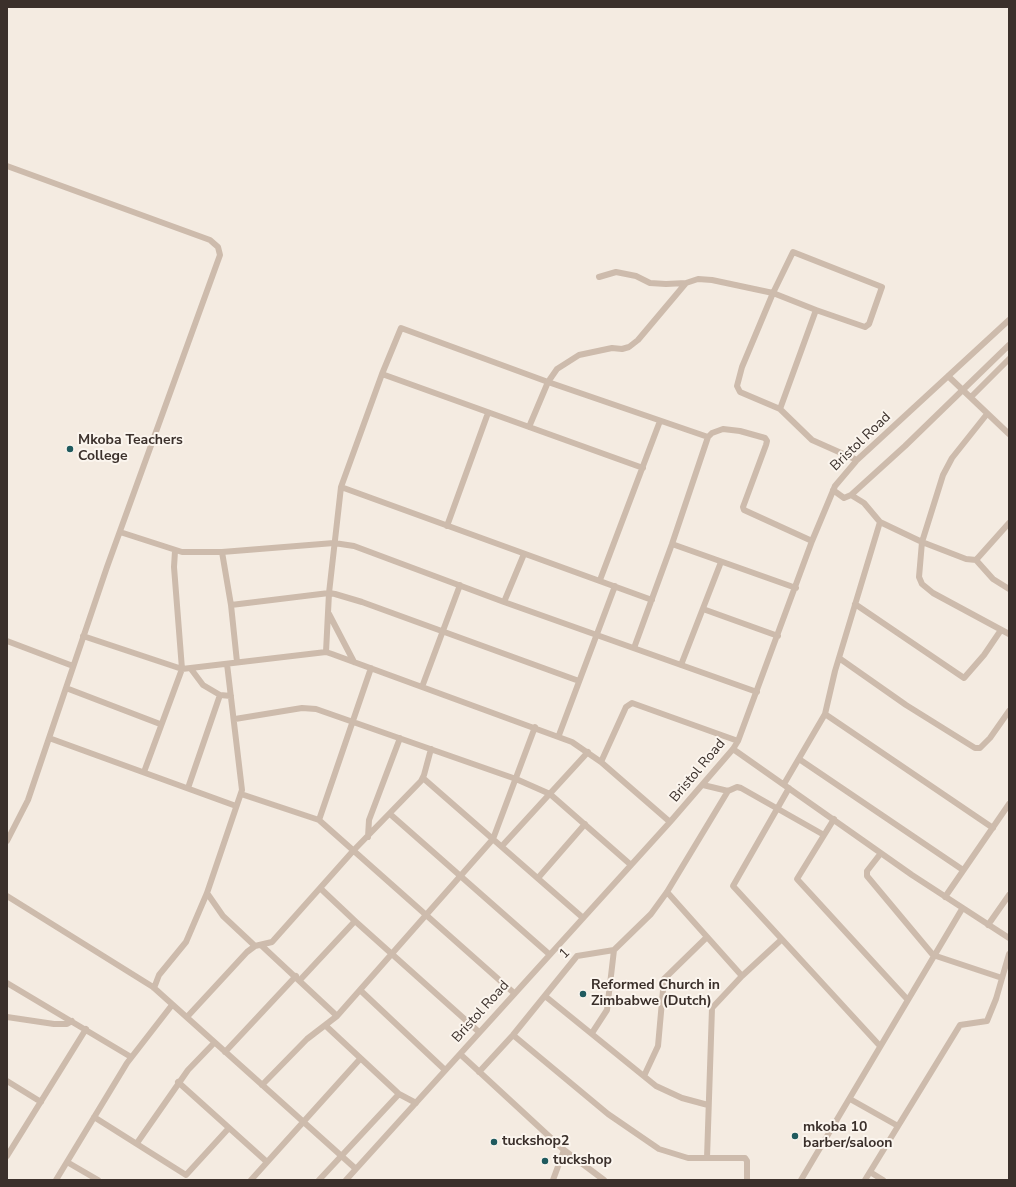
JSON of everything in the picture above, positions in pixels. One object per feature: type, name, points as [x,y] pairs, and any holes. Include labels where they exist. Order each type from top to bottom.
[{"type":"street","points":[[7,166],[210,240],[218,246],[219,251],[217,262],[83,636],[28,800],[7,841]]},
{"type":"street","points":[[599,277],[616,272],[636,276],[650,283],[666,284],[686,283],[698,279],[712,280],[773,292],[816,310],[865,327],[870,324],[882,287],[796,251],[792,253],[773,292],[738,377],[737,386],[740,392],[780,409],[812,440],[857,460]]},
{"type":"street","points":[[529,427],[548,382],[556,369],[579,355],[612,348],[622,349],[629,347],[638,340],[686,283]]},
{"type":"street","points":[[780,409],[816,310]]},
{"type":"street","name":"Bristol Road","points":[[346,1180],[582,917],[704,785],[733,749],[738,741],[757,692],[796,588],[812,540],[833,490],[839,480],[857,460],[1009,320]]},
{"type":"street","points":[[326,652],[329,593],[341,487],[399,330],[403,328],[548,382],[708,437]]},
{"type":"street","points":[[833,490],[844,498],[851,495],[906,446],[1009,345]]},
{"type":"street","points":[[971,397],[1009,359]]},
{"type":"street","points":[[382,374],[643,468]]},
{"type":"street","points":[[948,376],[1009,434]]},
{"type":"street","points":[[447,526],[488,413]]},
{"type":"street","points":[[987,414],[957,452],[943,475],[922,542],[919,577],[922,584],[933,593],[1009,634]]},
{"type":"street","points":[[600,580],[660,421]]},
{"type":"street","points":[[634,648],[672,544],[708,437],[712,433],[723,430],[740,431],[765,438],[767,441],[766,445],[743,507],[744,510],[812,540]]},
{"type":"street","points":[[341,487],[652,600]]},
{"type":"street","points":[[851,495],[864,503],[880,522],[922,542],[966,559],[976,560],[993,579],[1009,589]]},
{"type":"street","points":[[880,522],[838,658],[825,714],[799,759],[777,810],[732,885],[880,1046]]},
{"type":"street","points":[[976,560],[1009,523]]},
{"type":"street","points":[[120,532],[175,551],[222,552],[334,544],[363,549],[504,602],[757,692]]},
{"type":"street","points":[[672,544],[796,588]]},
{"type":"street","points":[[144,772],[160,724],[182,669],[174,567],[175,551]]},
{"type":"street","points":[[222,552],[231,605],[237,662]]},
{"type":"street","points":[[504,602],[524,554]]},
{"type":"street","points":[[681,665],[721,562]]},
{"type":"street","points":[[422,687],[460,585]]},
{"type":"street","points":[[558,735],[615,586]]},
{"type":"street","points":[[231,605],[329,593],[362,602],[579,681]]},
{"type":"street","points":[[855,604],[964,678],[984,655],[1000,630]]},
{"type":"street","points":[[703,609],[778,636]]},
{"type":"street","points":[[328,613],[354,662]]},
{"type":"street","points":[[83,636],[182,669],[326,652],[558,735],[576,744],[601,762],[670,822]]},
{"type":"street","points":[[7,641],[74,666]]},
{"type":"street","points":[[838,658],[906,705],[975,748],[980,748],[990,738],[1009,711]]},
{"type":"street","points":[[154,988],[159,975],[186,942],[207,893],[241,794],[242,778],[227,664]]},
{"type":"street","points":[[319,820],[371,668]]},
{"type":"street","points":[[191,669],[203,685],[220,694],[231,696]]},
{"type":"street","points":[[66,688],[160,724]]},
{"type":"street","points":[[188,788],[220,694]]},
{"type":"street","points":[[601,762],[626,707],[632,703],[738,741]]},
{"type":"street","points":[[235,719],[308,708],[353,720],[516,779],[550,794],[631,864]]},
{"type":"street","points":[[825,714],[992,828]]},
{"type":"street","points":[[262,1085],[307,1039],[326,1026],[337,1016],[493,839],[534,727]]},
{"type":"street","points":[[49,738],[236,806]]},
{"type":"street","points":[[368,837],[370,820],[400,738]]},
{"type":"street","points":[[187,1017],[247,952],[255,946],[262,946],[272,942],[353,851],[423,778],[431,749]]},
{"type":"street","points":[[733,749],[962,909],[1009,938]]},
{"type":"street","points":[[502,846],[588,752]]},
{"type":"street","points":[[799,759],[964,870]]},
{"type":"street","points":[[423,778],[582,917]]},
{"type":"street","points":[[704,785],[728,791],[741,788],[777,810],[824,835]]},
{"type":"street","points":[[592,1033],[607,1010],[614,950],[648,918],[667,892],[728,791]]},
{"type":"street","points":[[241,794],[319,820],[514,993]]},
{"type":"street","points":[[945,897],[1009,804]]},
{"type":"street","points":[[390,814],[549,954]]},
{"type":"street","points":[[834,819],[797,879],[907,998]]},
{"type":"street","points":[[538,878],[585,824]]},
{"type":"street","points":[[881,853],[867,871],[867,876],[934,956],[1002,978]]},
{"type":"street","points":[[320,888],[479,1032]]},
{"type":"street","points":[[667,892],[742,976]]},
{"type":"street","points":[[207,893],[223,916],[255,946]]},
{"type":"street","points":[[988,925],[1009,895]]},
{"type":"street","points":[[7,896],[154,988],[356,1169]]},
{"type":"street","points":[[801,1180],[850,1099],[907,998],[962,909]]},
{"type":"street","points":[[225,1052],[355,921]]},
{"type":"street","points":[[644,1076],[658,1046],[664,979],[707,937]]},
{"type":"street","points":[[707,1158],[711,1010],[714,1003],[782,940]]},
{"type":"street","points":[[262,946],[337,1016]]},
{"type":"street","name":"1","points":[[479,1072],[513,1035],[578,955],[614,950]]},
{"type":"street","points":[[865,1180],[960,1025],[987,1021],[1009,954]]},
{"type":"street","points":[[7,983],[131,1057]]},
{"type":"street","points":[[360,990],[445,1070]]},
{"type":"street","points":[[545,996],[644,1076],[664,1090],[687,1100],[708,1105]]},
{"type":"street","points":[[56,1180],[131,1057],[172,1005]]},
{"type":"street","points":[[7,1016],[54,1024],[67,1024],[72,1021]]},
{"type":"street","points":[[326,1026],[399,1094],[416,1103]]},
{"type":"street","points":[[7,1156],[86,1029]]},
{"type":"street","points":[[513,1035],[608,1114],[659,1149],[688,1158],[745,1158],[747,1161],[747,1180]]},
{"type":"street","points":[[137,1143],[178,1082],[194,1062],[214,1043]]},
{"type":"street","points":[[460,1054],[564,1150],[604,1180]]},
{"type":"street","points":[[251,1180],[360,1059]]},
{"type":"street","points":[[7,1081],[41,1102]]},
{"type":"street","points":[[178,1082],[228,1129],[267,1162]]},
{"type":"street","points":[[319,1180],[399,1094]]},
{"type":"street","points":[[850,1099],[898,1126]]},
{"type":"street","points":[[94,1117],[186,1175],[228,1129]]},
{"type":"street","points":[[7,1143],[13,1146]]},
{"type":"street","points":[[553,1180],[564,1150]]},
{"type":"street","points":[[67,1162],[98,1180]]},
{"type":"street","points":[[870,1172],[883,1180]]},
{"type":"place","name":"Mkoba Teachers College","points":[[70,449]]},
{"type":"place","name":"Reformed Church in Zimbabwe (Dutch)","points":[[583,994]]},
{"type":"place","name":"mkoba 10 barber/saloon","points":[[795,1136]]},
{"type":"place","name":"tuckshop2","points":[[494,1142]]},
{"type":"place","name":"tuckshop","points":[[545,1161]]}]
